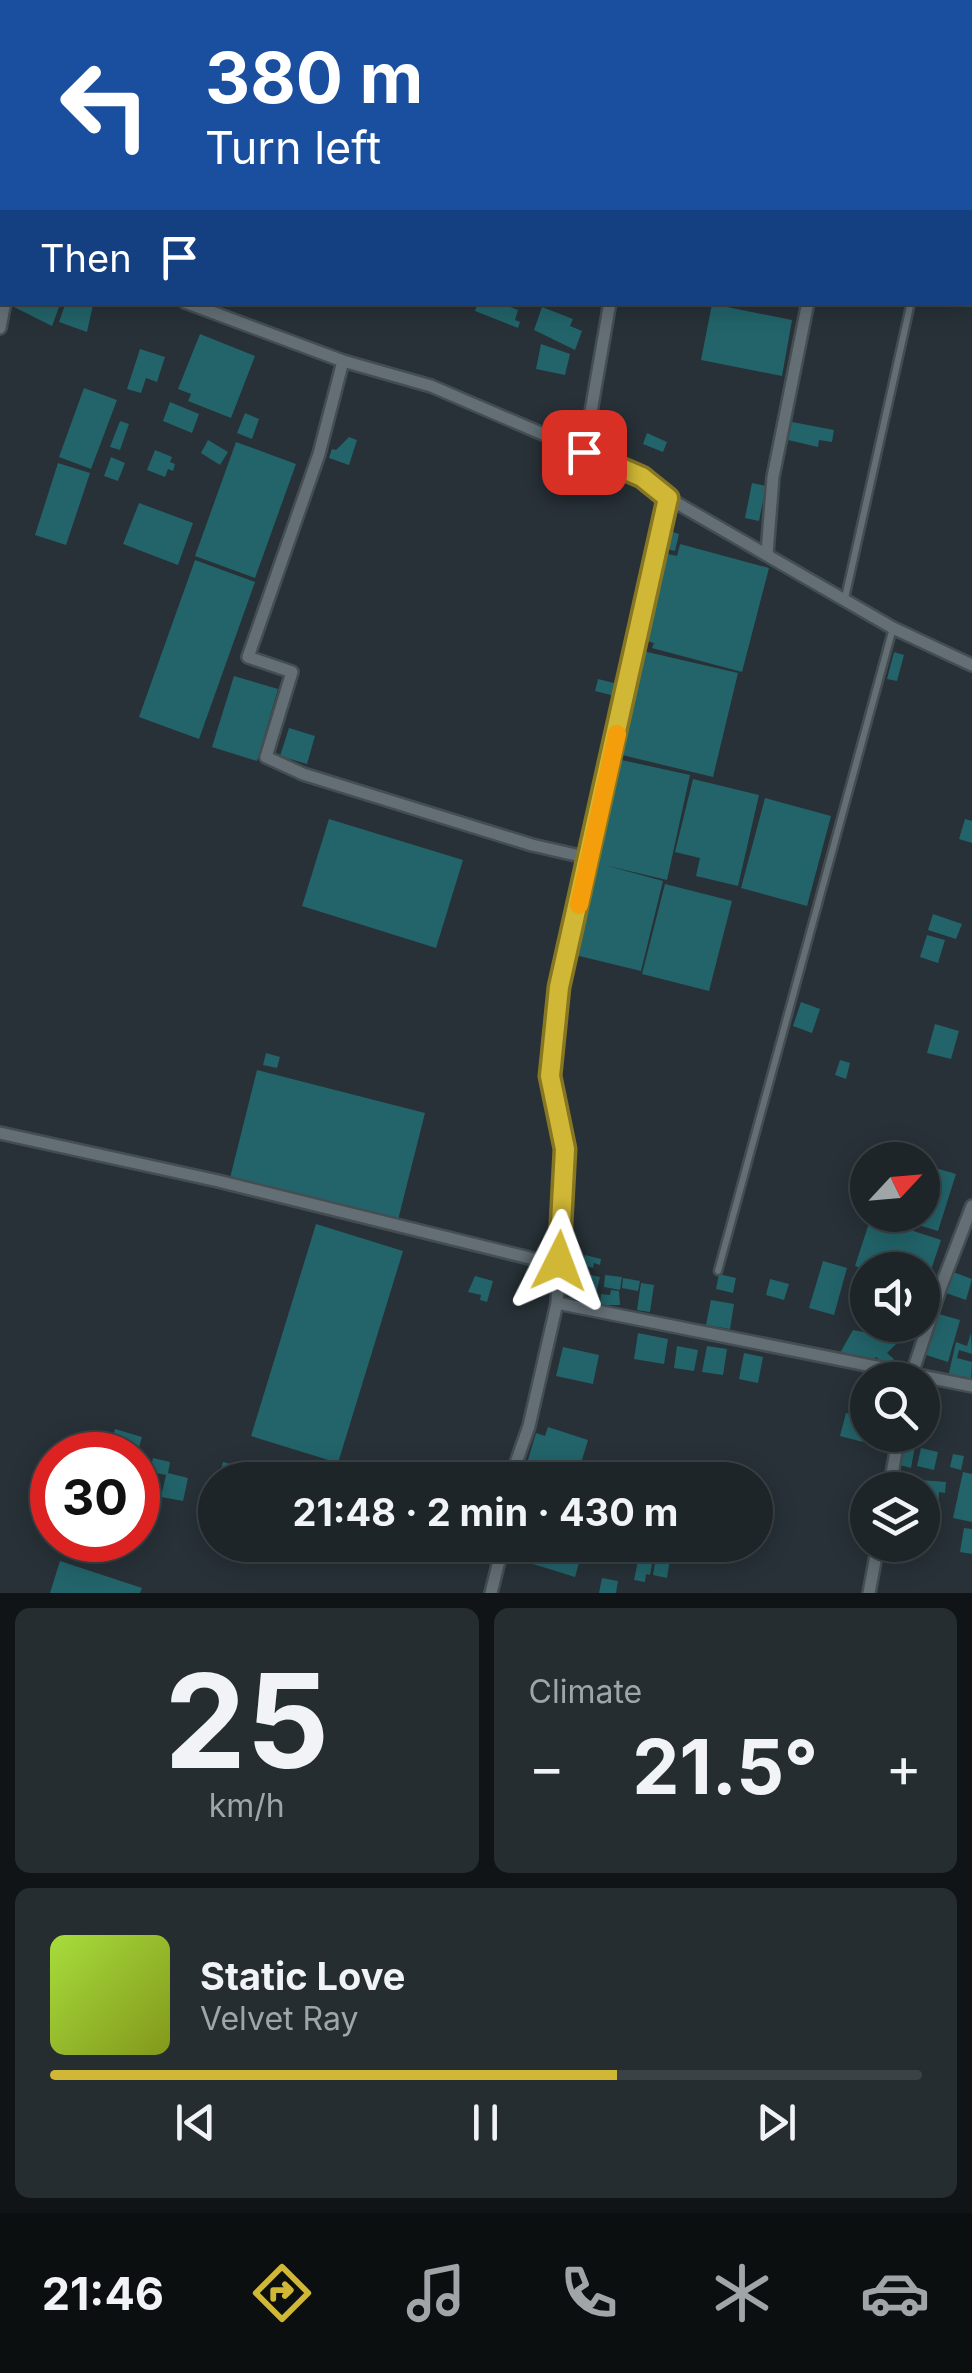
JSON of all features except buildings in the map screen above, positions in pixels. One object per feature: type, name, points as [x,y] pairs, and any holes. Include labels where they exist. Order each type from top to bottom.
[{"type":"street","points":[[584,452],[609,305]]},
{"type":"street","points":[[767,553],[773,477],[807,305]]},
{"type":"street","points":[[218,308],[343,362],[431,386],[642,477],[668,498],[894,628],[972,665]]},
{"type":"street","points":[[343,362],[319,454],[248,657],[292,672],[266,756],[302,774],[532,845],[589,858]]},
{"type":"street","points":[[516,1462],[529,1426],[557,1304],[565,1149],[550,1076],[559,987],[668,498]]},
{"type":"street","points":[[0,1133],[558,1265]]},
{"type":"street","points":[[916,1362],[972,1206]]},
{"type":"street","points":[[557,1304],[850,1364]]},
{"type":"street","points":[[940,1381],[972,1386]]},
{"type":"street","points":[[491,1593],[499,1562]]},
{"type":"street","points":[[869,1593],[875,1562]]},
{"type":"lane","points":[[844,599],[910,305]]},
{"type":"lane","points":[[718,1271],[894,628]]},
{"type":"slow traffic","points":[[579,905],[617,734]]},
{"type":"route","points":[[559,1261],[565,1149],[550,1076],[559,987],[668,498],[642,477],[584,452]]}]
